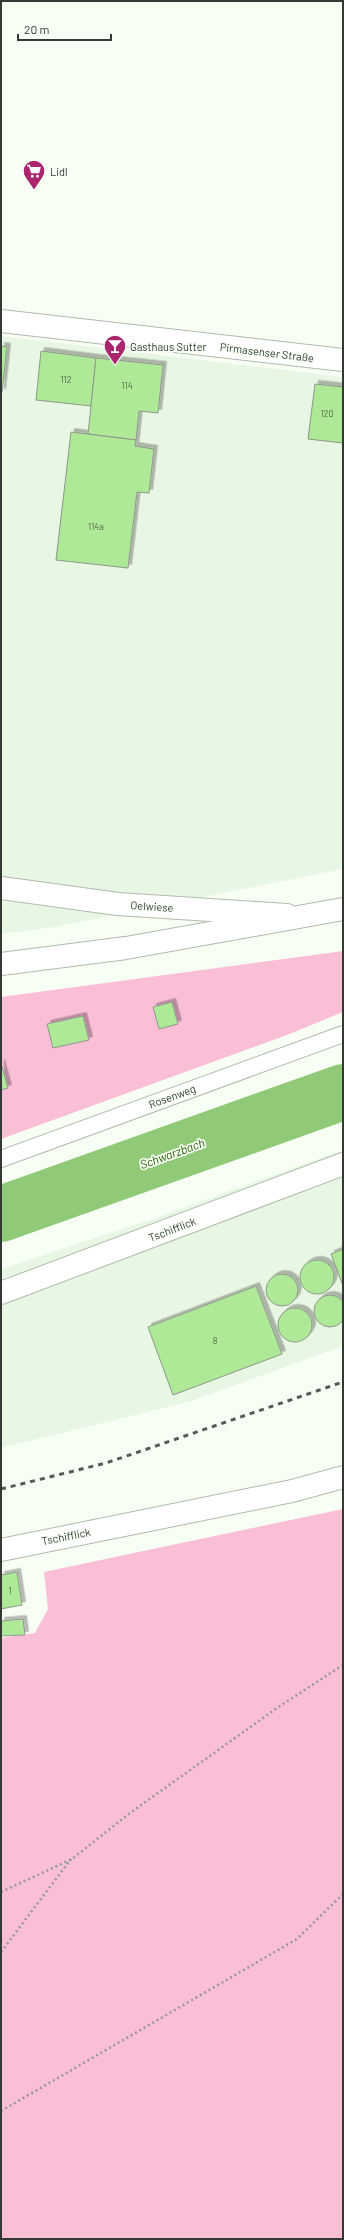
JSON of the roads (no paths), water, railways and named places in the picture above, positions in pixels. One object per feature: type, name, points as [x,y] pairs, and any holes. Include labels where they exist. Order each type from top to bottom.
[{"type":"street","name":"Pirmasenser Straße","points":[[1,321],[343,360]]},
{"type":"street","name":"Oelwiese","points":[[1,888],[118,904],[304,916]]},
{"type":"street","points":[[1,964],[126,948],[343,909]]},
{"type":"street","name":"Tschifflick","points":[[1,1292],[343,1164]]},
{"type":"street","name":"Tschifflick","points":[[1,1550],[292,1491],[343,1477]]},
{"type":"lane","name":"Rosenweg","points":[[1,1159],[343,1034]]},
{"type":"waterway","name":"Schwarzbach","points":[[1,1214],[343,1092]]},
{"type":"railway","points":[[1,1489],[106,1463],[343,1382]]},
{"type":"place","name":"Lidl","points":[[34,190]]},
{"type":"place","name":"Gasthaus Sutter","points":[[115,366]]}]
